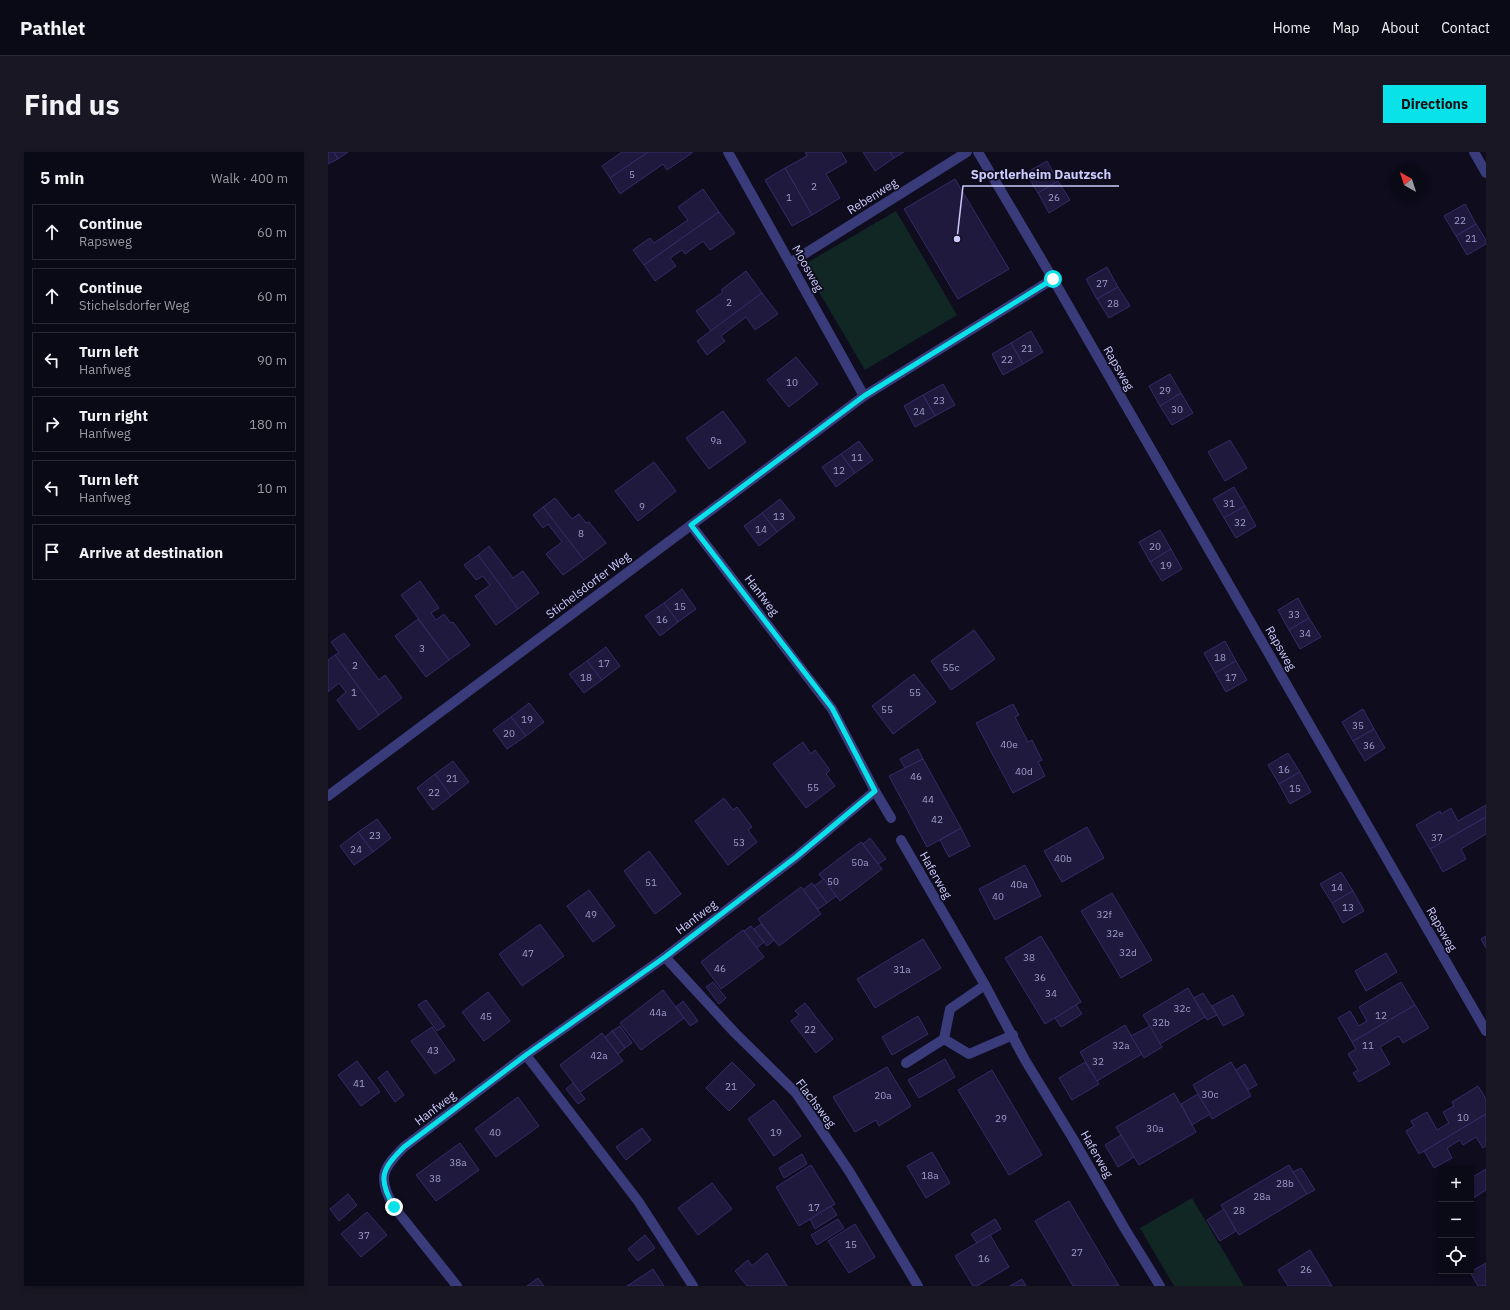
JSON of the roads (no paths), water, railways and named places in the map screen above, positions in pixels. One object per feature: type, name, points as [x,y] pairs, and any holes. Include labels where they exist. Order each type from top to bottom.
[{"type":"street","name":"Moosweg","points":[[728,152],[864,396]]},
{"type":"street","name":"Rebenweg","points":[[790,263],[967,152]]},
{"type":"street","name":"Rapsweg","points":[[978,152],[1053,279],[1486,1031]]},
{"type":"street","points":[[1474,152],[1486,173]]},
{"type":"street","points":[[864,396],[1053,279]]},
{"type":"street","name":"Stichelsdorfer Weg","points":[[328,796],[864,396]]},
{"type":"street","name":"Hanfweg","points":[[457,1286],[394,1207],[387,1196],[384,1186],[385,1170],[391,1160],[404,1147],[526,1055],[665,957],[796,857],[875,791],[832,708],[691,525]]},
{"type":"street","points":[[875,791],[891,818]]},
{"type":"street","name":"Haferweg","points":[[901,840],[1013,1035],[1025,1060],[1160,1286]]},
{"type":"street","name":"Flachsweg","points":[[665,957],[735,1033],[796,1093],[849,1171],[918,1286]]},
{"type":"street","points":[[906,1063],[944,1039],[950,1009],[984,985]]},
{"type":"street","points":[[944,1039],[969,1054],[1013,1035]]},
{"type":"street","points":[[526,1055],[638,1201],[693,1286]]},
{"type":"place","name":"Sportlerheim Dautzsch","points":[[957,239]]}]
